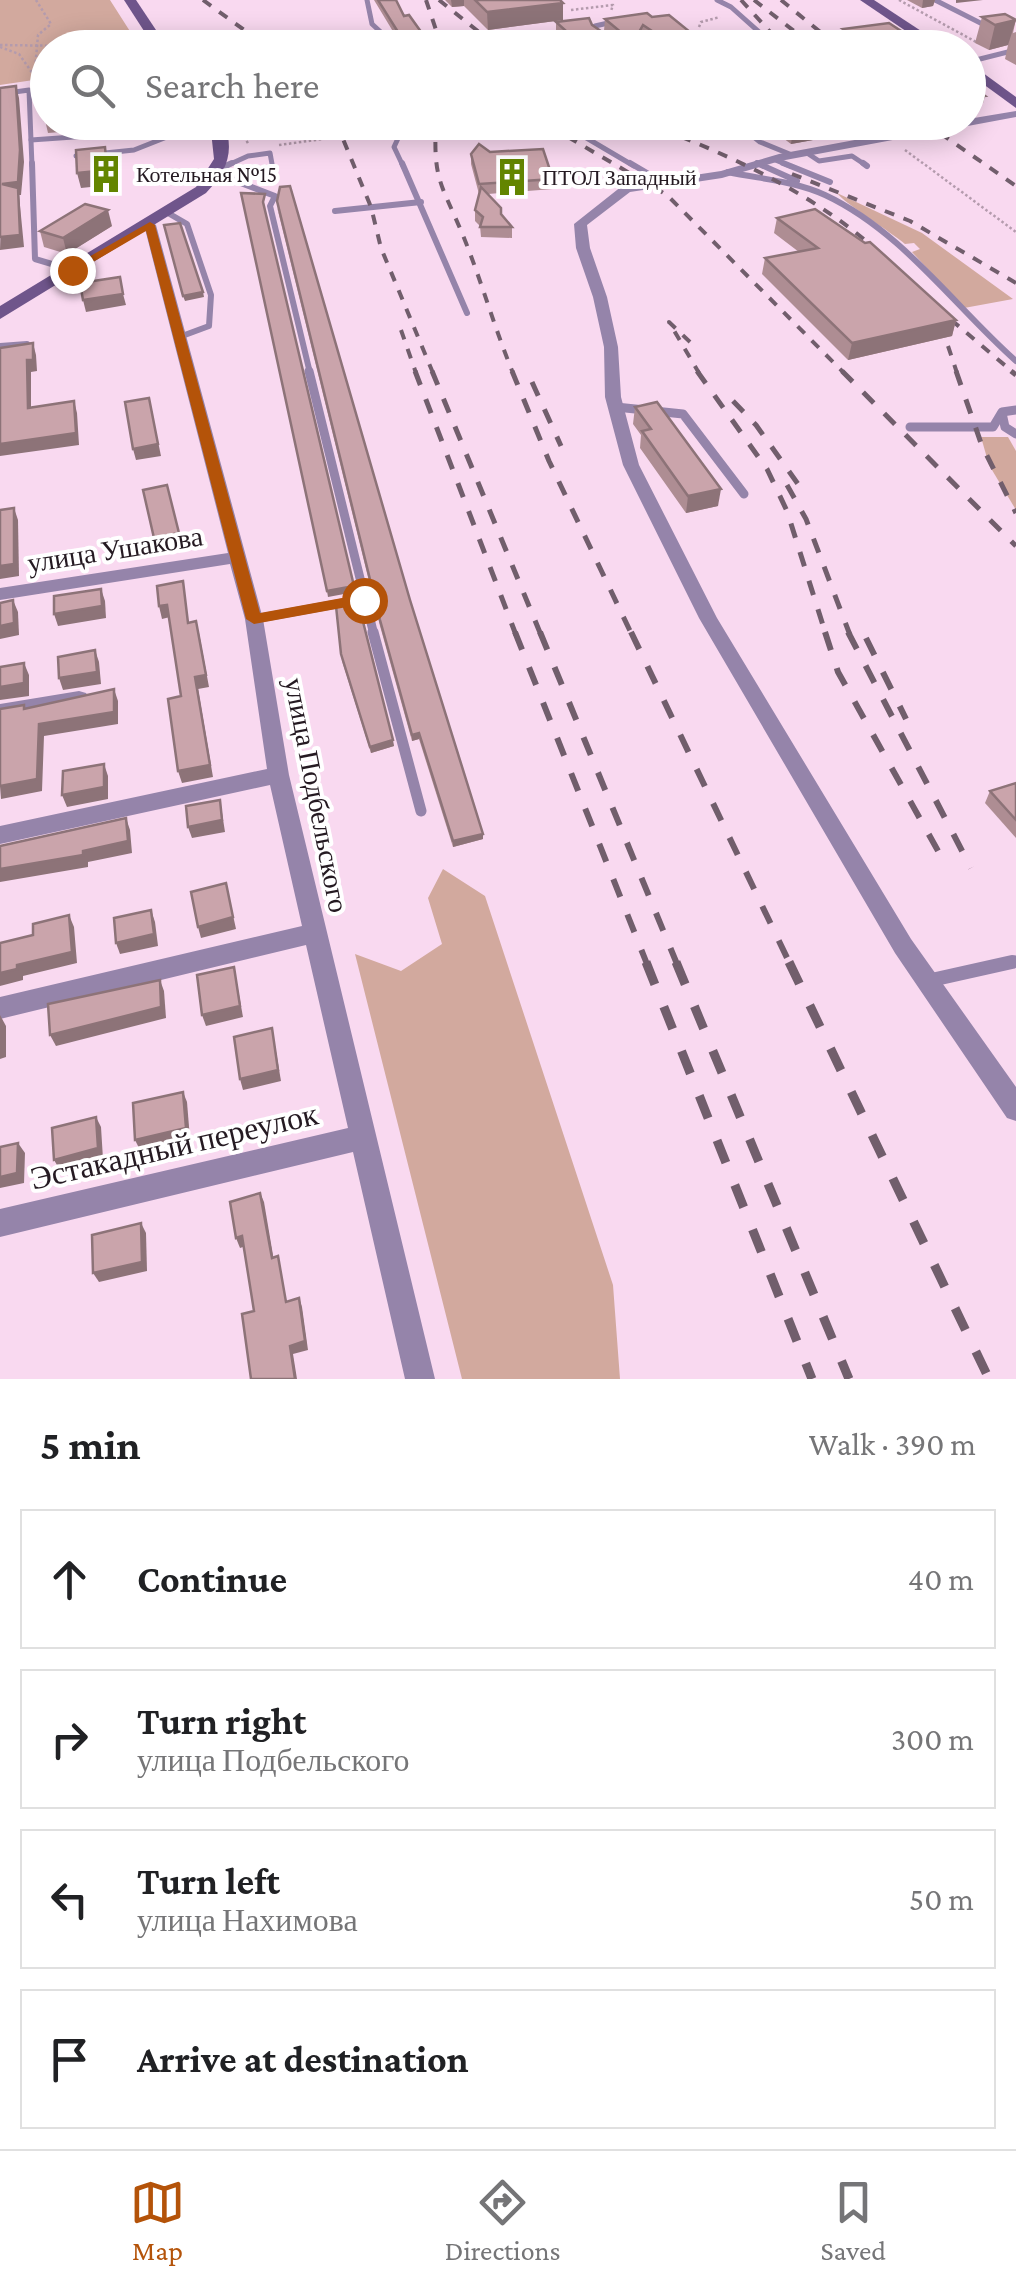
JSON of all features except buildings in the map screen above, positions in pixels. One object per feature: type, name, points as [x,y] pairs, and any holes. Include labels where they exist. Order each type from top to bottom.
[{"type":"street","points":[[130,0],[149,30]]},
{"type":"street","points":[[866,0],[912,30]]},
{"type":"street","points":[[986,79],[1016,104]]},
{"type":"street","points":[[986,120],[1016,114]]},
{"type":"street","points":[[0,314],[201,190],[218,172],[225,156],[220,140]]},
{"type":"street","points":[[849,140],[728,172],[619,192],[580,224],[583,248],[600,296],[611,347],[616,407],[632,465],[708,618],[926,982],[1016,1109]]},
{"type":"street","name":"улица Подбельского","points":[[158,219],[182,336],[254,619],[278,775],[313,934],[420,1379]]},
{"type":"street","name":"улица Ушакова","points":[[0,594],[239,558]]},
{"type":"street","points":[[0,712],[106,694]]},
{"type":"street","points":[[0,834],[278,775]]},
{"type":"street","points":[[0,1008],[313,934]]},
{"type":"street","name":"Эстакадный переулок","points":[[0,1223],[364,1138]]},
{"type":"lane","points":[[367,0],[372,24],[378,30]]},
{"type":"lane","points":[[935,0],[1016,41]]},
{"type":"lane","points":[[721,2],[755,30]]},
{"type":"lane","points":[[595,30],[595,26],[622,20]]},
{"type":"lane","points":[[1005,35],[1016,33]]},
{"type":"lane","points":[[986,58],[1016,50]]},
{"type":"lane","points":[[0,94],[29,90],[30,115]]},
{"type":"lane","points":[[31,140],[35,259],[72,270]]},
{"type":"lane","points":[[76,156],[134,150],[158,140]]},
{"type":"lane","points":[[397,140],[394,147],[467,313]]},
{"type":"lane","points":[[589,140],[664,183]]},
{"type":"lane","points":[[758,140],[822,194],[876,226],[1016,362]]},
{"type":"lane","points":[[218,172],[248,156],[270,153],[272,164]]},
{"type":"lane","points":[[782,158],[819,161],[852,156],[867,166]]},
{"type":"lane","points":[[782,158],[830,182]]},
{"type":"lane","points":[[218,172],[275,196],[270,206],[364,600],[421,811]]},
{"type":"lane","points":[[728,172],[822,194]]},
{"type":"lane","points":[[335,211],[420,202]]},
{"type":"lane","points":[[158,219],[187,224],[211,295],[208,326],[182,336]]},
{"type":"lane","points":[[0,346],[27,344]]},
{"type":"lane","points":[[616,407],[683,414],[744,494]]},
{"type":"lane","points":[[1002,412],[1016,410]]},
{"type":"lane","points":[[910,427],[993,427],[1002,412]]},
{"type":"lane","points":[[1002,412],[1005,427],[1016,434]]},
{"type":"lane","points":[[254,619],[364,600]]},
{"type":"lane","points":[[926,982],[1016,961]]},
{"type":"path","points":[[36,0],[51,24],[44,30]]},
{"type":"path","points":[[899,0],[954,30]]},
{"type":"path","points":[[700,26],[700,22],[721,18],[716,6],[721,2]]},
{"type":"path","points":[[571,10],[613,4],[607,20]]},
{"type":"path","points":[[0,46],[30,44]]},
{"type":"path","points":[[0,46],[19,54],[30,70]]},
{"type":"path","points":[[986,47],[998,54]]},
{"type":"path","points":[[246,140],[252,149]]},
{"type":"path","points":[[290,144],[320,140]]},
{"type":"path","points":[[899,140],[1016,232]]},
{"type":"shaded area","points":[[0,0],[110,0],[129,30],[30,30],[30,81],[0,85]]},
{"type":"shaded area","points":[[837,193],[922,233],[1013,299],[964,308],[912,252],[920,249],[914,243],[905,244]]},
{"type":"shaded area","points":[[981,437],[1008,437],[1016,451],[1016,510],[989,465]]},
{"type":"shaded area","points":[[443,869],[485,896],[613,1285],[620,1379],[462,1379],[355,954],[401,971],[442,944],[428,898]]},
{"type":"railway","points":[[203,0],[244,30]]},
{"type":"railway","points":[[426,0],[436,30]]},
{"type":"railway","points":[[439,0],[476,30]]},
{"type":"railway","points":[[741,0],[768,30]]},
{"type":"railway","points":[[754,0],[793,30]]},
{"type":"railway","points":[[781,0],[818,30]]},
{"type":"railway","points":[[343,140],[371,207],[381,248],[433,373]]},
{"type":"railway","points":[[436,140],[440,180],[513,373]]},
{"type":"railway","points":[[573,140],[667,195],[844,373]]},
{"type":"railway","points":[[688,140],[746,165],[809,200],[896,268]]},
{"type":"railway","points":[[950,140],[1016,186]]},
{"type":"railway","points":[[792,174],[910,221],[1016,283]]},
{"type":"railway","points":[[936,307],[1014,373]]},
{"type":"railway","points":[[690,342],[669,322],[699,373]]},
{"type":"railway","points":[[401,330],[416,373]]},
{"type":"railway","points":[[948,346],[957,373]]},
{"type":"railway","points":[[415,371],[516,635]]},
{"type":"railway","points":[[432,371],[541,635]]},
{"type":"railway","points":[[512,371],[549,461],[632,635]]},
{"type":"railway","points":[[697,371],[767,469],[787,511],[826,635]]},
{"type":"railway","points":[[842,371],[1016,546]]},
{"type":"railway","points":[[956,371],[982,446],[1016,513]]},
{"type":"railway","points":[[1011,371],[1016,375]]},
{"type":"railway","points":[[532,382],[561,446]]},
{"type":"railway","points":[[733,401],[756,425],[803,491]]},
{"type":"railway","points":[[787,485],[806,519],[850,635]]},
{"type":"railway","points":[[515,632],[647,964]]},
{"type":"railway","points":[[540,632],[677,964]]},
{"type":"railway","points":[[631,632],[790,964]]},
{"type":"railway","points":[[825,632],[838,672],[947,867]]},
{"type":"railway","points":[[848,632],[971,868]]},
{"type":"railway","points":[[866,638],[906,719]]},
{"type":"railway","points":[[646,962],[812,1379]]},
{"type":"railway","points":[[676,962],[849,1379]]},
{"type":"railway","points":[[789,962],[989,1379]]},
{"type":"place","name":"Котельная №15","points":[[106,174]]},
{"type":"place","name":"ПТОЛ Западный","points":[[512,177]]},
{"type":"route","points":[[72,270],[150,225],[254,619],[364,600]]}]
